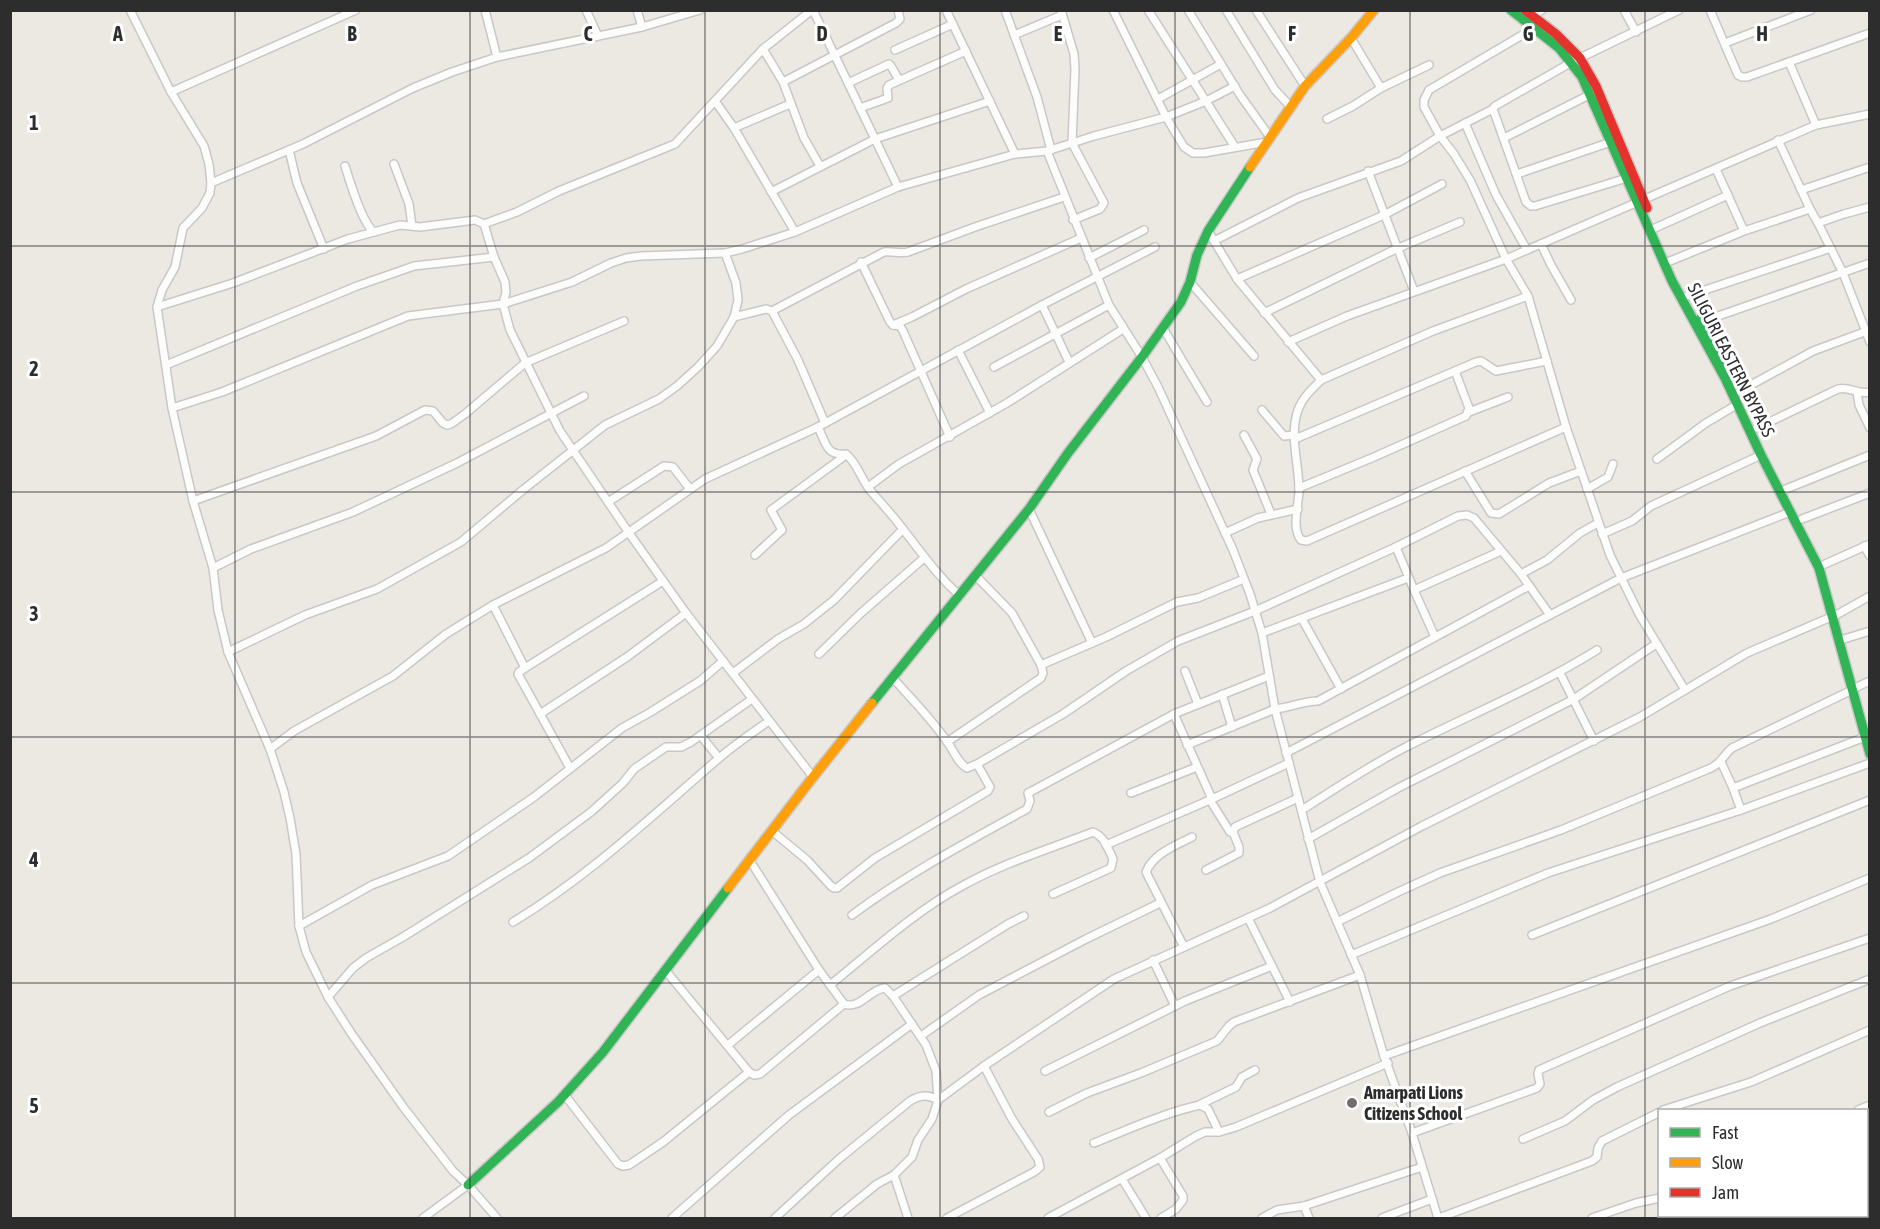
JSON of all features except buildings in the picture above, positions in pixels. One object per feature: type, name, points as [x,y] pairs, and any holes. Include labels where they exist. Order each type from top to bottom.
[{"type":"main road","name":"SILIGURI EASTERN BYPASS","points":[[1511,10],[1576,60],[1627,178],[1655,228],[1687,296],[1740,391],[1786,489],[1825,564],[1835,616],[1867,734],[1869,754]]},
{"type":"main road","points":[[468,1185],[558,1102],[603,1052],[813,777],[1029,509],[1181,302],[1208,231],[1305,86],[1351,38],[1370,12]]},
{"type":"main road","name":"SILIGURI EASTERN BYPASS","points":[[1529,13],[1556,34],[1596,86],[1640,201],[1678,291],[1738,404],[1761,455],[1819,568],[1844,639],[1855,689]]},
{"type":"street","points":[[130,10],[171,92],[204,146],[209,164],[210,193],[202,208],[183,228],[176,267],[162,290],[157,306],[172,408],[193,501],[213,568],[218,610],[228,652],[270,749],[284,792],[294,839],[299,926],[306,952],[328,997],[351,1034],[428,1141],[453,1172],[468,1185],[497,1218]]},
{"type":"street","points":[[171,92],[356,10]]},
{"type":"street","points":[[485,10],[498,57]]},
{"type":"street","points":[[586,10],[598,36]]},
{"type":"street","points":[[637,10],[642,27]]},
{"type":"street","points":[[211,183],[290,150],[413,88],[452,72],[498,57],[642,27],[700,10]]},
{"type":"street","points":[[157,306],[233,283],[348,239],[400,225],[475,220],[484,224],[668,147],[680,139],[763,49],[812,10],[898,187]]},
{"type":"street","points":[[783,82],[896,23],[900,19],[898,10]]},
{"type":"street","points":[[946,10],[1015,154]]},
{"type":"street","points":[[1005,10],[1037,97],[1049,151],[1073,220],[1109,305],[1142,357],[1181,435],[1244,579],[1262,633],[1275,709],[1320,882],[1360,975],[1438,1218],[1592,1161],[1597,1157],[1602,1141],[1658,1113]]},
{"type":"street","points":[[1113,10],[1166,117],[1184,147],[1193,153],[1204,153],[1268,140],[1188,10]]},
{"type":"street","points":[[1148,10],[1235,147]]},
{"type":"street","points":[[1226,10],[1275,90],[1291,107]]},
{"type":"street","points":[[1256,10],[1305,86]]},
{"type":"street","points":[[1529,13],[1542,10]]},
{"type":"street","points":[[1624,10],[1636,32]]},
{"type":"street","points":[[1710,10],[1738,75],[1742,77],[1869,33]]},
{"type":"street","points":[[1725,43],[1811,10]]},
{"type":"street","points":[[1214,241],[1298,198],[1401,161],[1440,136],[1493,110],[1495,105],[1576,60],[1677,11]]},
{"type":"street","points":[[1014,35],[1061,13],[1074,54],[1072,143],[1104,203],[1101,209],[1073,220]]},
{"type":"street","points":[[895,50],[953,24]]},
{"type":"street","points":[[1534,28],[1429,90],[1424,100],[1425,107],[1440,136],[1470,180],[1506,259],[1528,296],[1566,427],[1602,534],[1621,578],[1656,644],[1685,690]]},
{"type":"street","points":[[1351,38],[1381,88]]},
{"type":"street","points":[[763,49],[783,82],[811,153],[820,166]]},
{"type":"street","points":[[861,108],[888,98],[887,86],[966,51]]},
{"type":"street","points":[[1789,62],[1816,125]]},
{"type":"street","points":[[848,83],[889,64],[899,80]]},
{"type":"street","points":[[1158,99],[1221,64]]},
{"type":"street","points":[[1327,119],[1381,88],[1430,65]]},
{"type":"street","points":[[172,408],[222,392],[408,316],[503,304],[572,282],[626,258],[725,253],[795,232],[898,187],[1015,154],[1049,151],[1166,117],[1234,86]]},
{"type":"street","points":[[1504,138],[1591,94]]},
{"type":"street","points":[[715,101],[734,128],[795,232]]},
{"type":"street","points":[[771,192],[875,139],[990,101]]},
{"type":"street","points":[[734,128],[790,104]]},
{"type":"street","points":[[1493,110],[1526,202],[1531,206],[1627,178]]},
{"type":"street","points":[[1288,342],[1347,316],[1506,259],[1816,125],[1869,114]]},
{"type":"street","points":[[1465,123],[1497,195],[1527,250]]},
{"type":"street","points":[[1778,140],[1843,273],[1867,331],[1869,342]]},
{"type":"street","points":[[1517,174],[1611,142]]},
{"type":"street","points":[[290,150],[297,183],[324,249]]},
{"type":"street","points":[[394,164],[409,204],[412,226]]},
{"type":"street","points":[[345,166],[365,220],[374,232]]},
{"type":"street","points":[[1801,190],[1869,167]]},
{"type":"street","points":[[1716,169],[1744,231]]},
{"type":"street","points":[[1368,171],[1414,291]]},
{"type":"street","points":[[1237,279],[1384,215],[1442,184]]},
{"type":"street","points":[[1655,228],[1728,195]]},
{"type":"street","points":[[772,311],[861,262],[884,252],[900,254],[908,252],[1064,197]]},
{"type":"street","points":[[1818,224],[1869,207]]},
{"type":"street","points":[[1670,261],[1744,231],[1810,209]]},
{"type":"street","points":[[1264,313],[1396,249],[1460,222]]},
{"type":"street","points":[[484,224],[504,282],[506,292],[503,304],[510,330],[550,414],[629,533],[686,613],[813,777]]},
{"type":"street","points":[[1089,258],[1144,230]]},
{"type":"street","points":[[1208,231],[1237,279],[1321,380]]},
{"type":"street","points":[[893,325],[966,289],[1081,238]]},
{"type":"street","points":[[1541,244],[1570,300]]},
{"type":"street","points":[[270,749],[294,731],[393,676],[446,634],[493,604],[606,548],[690,489],[718,473],[821,425],[1042,305],[1155,248]]},
{"type":"street","points":[[1687,296],[1831,248]]},
{"type":"street","points":[[228,652],[305,615],[377,589],[461,542],[605,425],[659,399],[677,386],[717,346],[734,317],[738,300],[736,283],[725,253]]},
{"type":"street","points":[[166,365],[357,286],[414,266],[494,257]]},
{"type":"street","points":[[861,262],[890,322],[900,326],[903,331],[950,437]]},
{"type":"street","points":[[1701,322],[1869,263]]},
{"type":"street","points":[[1190,282],[1254,356]]},
{"type":"street","points":[[1528,296],[1433,331],[1321,380],[1306,395],[1298,409],[1295,424],[1299,488],[1297,531],[1301,540],[1307,541],[1566,427]]},
{"type":"street","points":[[1042,305],[1069,362]]},
{"type":"street","points":[[994,367],[1109,305]]},
{"type":"street","points":[[734,317],[766,309],[772,311],[798,360],[830,452],[837,455],[846,454],[851,458],[868,487],[903,528],[924,558],[959,595]]},
{"type":"street","points":[[193,501],[375,436],[425,410],[434,411],[443,423],[451,424],[525,363],[624,321]]},
{"type":"street","points":[[868,487],[900,464],[990,413],[1123,328]]},
{"type":"street","points":[[1163,328],[1207,402]]},
{"type":"street","points":[[1740,391],[1813,351],[1867,331]]},
{"type":"street","points":[[958,350],[990,413]]},
{"type":"street","points":[[1262,410],[1281,434],[1295,437],[1482,361],[1496,371],[1547,361]]},
{"type":"street","points":[[1455,371],[1469,412]]},
{"type":"street","points":[[1757,428],[1838,389],[1845,388],[1861,394],[1869,392]]},
{"type":"street","points":[[1857,392],[1857,401],[1869,428]]},
{"type":"street","points":[[213,568],[251,549],[353,512],[457,463],[584,396]]},
{"type":"street","points":[[1299,488],[1456,421],[1469,412],[1508,397]]},
{"type":"street","points":[[1657,459],[1706,423],[1738,404]]},
{"type":"street","points":[[1244,435],[1257,459],[1253,470],[1271,514]]},
{"type":"street","points":[[755,555],[782,530],[771,510],[846,454]]},
{"type":"street","points":[[1602,534],[1632,521],[1651,506],[1761,455]]},
{"type":"street","points":[[1786,489],[1869,455]]},
{"type":"street","points":[[1587,489],[1608,477],[1613,464]]},
{"type":"street","points":[[608,502],[664,466],[673,467],[690,489]]},
{"type":"street","points":[[1465,471],[1494,515],[1549,483],[1581,471]]},
{"type":"street","points":[[1802,519],[1869,493]]},
{"type":"street","points":[[1029,509],[1092,643]]},
{"type":"street","points":[[1225,533],[1258,518],[1298,509]]},
{"type":"street","points":[[1286,753],[1621,578],[1790,512]]},
{"type":"street","points":[[892,678],[967,768],[1063,714],[1153,654],[1178,641],[1255,611],[1458,516],[1467,515],[1474,518],[1502,551],[1550,615]]},
{"type":"street","points":[[1521,574],[1547,560],[1574,537],[1598,523]]},
{"type":"street","points":[[733,673],[778,639],[804,624],[834,600],[903,528]]},
{"type":"street","points":[[1825,564],[1867,545],[1869,556]]},
{"type":"street","points":[[1396,547],[1435,637]]},
{"type":"street","points":[[1414,590],[1502,551]]},
{"type":"street","points":[[819,654],[861,613],[924,558]]},
{"type":"street","points":[[947,742],[1041,678],[1043,673],[1041,665],[1012,613],[975,575]]},
{"type":"street","points":[[1262,633],[1408,578]]},
{"type":"street","points":[[1041,665],[1177,602],[1198,598],[1244,579]]},
{"type":"street","points":[[570,768],[518,674],[663,581]]},
{"type":"street","points":[[1187,745],[1275,709],[1318,701],[1529,586]]},
{"type":"street","points":[[938,1100],[984,1066],[1114,979],[1248,918],[1320,882],[1422,826],[1594,741],[1747,653],[1835,616],[1869,596]]},
{"type":"street","points":[[493,604],[525,668]]},
{"type":"street","points":[[540,714],[627,657],[686,613]]},
{"type":"street","points":[[1302,619],[1341,689]]},
{"type":"street","points":[[1844,639],[1869,631]]},
{"type":"street","points":[[1308,839],[1398,788],[1574,699],[1656,644]]},
{"type":"street","points":[[1302,810],[1403,748],[1560,673],[1598,650]]},
{"type":"street","points":[[299,926],[372,885],[448,856],[534,796],[622,728],[700,681],[723,662]]},
{"type":"street","points":[[1185,671],[1198,704]]},
{"type":"street","points":[[1560,673],[1594,741]]},
{"type":"street","points":[[852,915],[902,879],[1027,809],[1030,801],[1028,793],[1174,714],[1269,676]]},
{"type":"street","points":[[1337,922],[1440,873],[1562,830],[1712,768],[1721,762],[1725,753],[1732,748],[1869,681]]},
{"type":"street","points":[[1222,694],[1232,727]]},
{"type":"street","points":[[328,997],[353,968],[366,958],[529,858],[591,812],[623,783],[633,769],[666,747],[681,747],[701,736],[752,699]]},
{"type":"street","points":[[1174,714],[1212,799],[1210,800],[1230,832]]},
{"type":"street","points":[[513,922],[576,879],[719,758],[769,721]]},
{"type":"street","points":[[1733,788],[1867,734]]},
{"type":"street","points":[[701,736],[719,758]]},
{"type":"street","points":[[1721,762],[1741,810]]},
{"type":"street","points":[[1106,845],[1289,763]]},
{"type":"street","points":[[1351,955],[1548,873],[1741,810],[1869,763]]},
{"type":"street","points":[[772,831],[807,860],[831,886],[837,888],[875,858],[988,791],[990,787],[977,764]]},
{"type":"street","points":[[1131,793],[1197,768]]},
{"type":"street","points":[[1206,870],[1239,853],[1233,832],[1235,827],[1298,798]]},
{"type":"street","points":[[1532,935],[1869,800]]},
{"type":"street","points":[[830,985],[932,905],[959,887],[984,874],[1093,832],[1103,838],[1113,859],[1111,868],[1053,894]]},
{"type":"street","points":[[1184,946],[1146,875],[1148,867],[1160,855],[1192,837]]},
{"type":"street","points":[[749,859],[819,970],[844,1004],[849,1006],[856,1004],[879,988],[885,988],[921,1036],[936,1071],[938,1100],[932,1119],[918,1140],[912,1157],[894,1175],[884,1179],[835,1218]]},
{"type":"street","points":[[1048,1218],[1205,1132],[1236,1128],[1386,1059],[1771,919],[1869,878]]},
{"type":"street","points":[[921,1036],[979,995],[1160,903]]},
{"type":"street","points":[[892,996],[1024,916]]},
{"type":"street","points":[[1248,918],[1290,1002]]},
{"type":"street","points":[[1412,1133],[1537,1088],[1540,1084],[1539,1070],[1655,1018],[1730,986],[1869,938]]},
{"type":"street","points":[[1154,960],[1175,1006]]},
{"type":"street","points":[[1045,1071],[1175,1006],[1272,966]]},
{"type":"street","points":[[728,1046],[819,970]]},
{"type":"street","points":[[666,971],[749,1072],[754,1075],[760,1074],[844,1004]]},
{"type":"street","points":[[1049,1112],[1087,1093],[1217,1041],[1234,1022],[1360,975]]},
{"type":"street","points":[[1523,1139],[1565,1121],[1593,1100],[1617,1087],[1760,1023],[1869,979]]},
{"type":"street","points":[[672,1218],[789,1115],[912,1024]]},
{"type":"street","points":[[1667,1109],[1762,1077],[1869,1030]]},
{"type":"street","points":[[947,1218],[1040,1167],[1038,1159],[1012,1119],[984,1066]]},
{"type":"street","points":[[1094,1143],[1175,1110],[1200,1105],[1236,1087],[1242,1077],[1255,1070]]},
{"type":"street","points":[[564,1094],[618,1164],[624,1166],[663,1142],[749,1072]]},
{"type":"street","points":[[775,1218],[839,1159],[910,1101],[922,1096],[931,1096],[938,1100]]},
{"type":"street","points":[[1200,1105],[1208,1109],[1219,1131]]},
{"type":"street","points":[[1160,1158],[1183,1196],[1183,1200],[1176,1209],[1161,1218]]},
{"type":"street","points":[[1262,1218],[1277,1210],[1304,1206],[1422,1167]]},
{"type":"street","points":[[894,1175],[908,1218]]},
{"type":"street","points":[[1122,1179],[1146,1218]]},
{"type":"street","points":[[423,1218],[468,1185]]},
{"type":"street","points":[[1382,1218],[1432,1198]]},
{"type":"street","points":[[1592,1218],[1658,1198]]},
{"type":"street","points":[[1304,1206],[1309,1218]]},
{"type":"traffic: fast","points":[[1511,10],[1559,48],[1582,77],[1672,281],[1725,378],[1761,455],[1819,568],[1870,754]]},
{"type":"traffic: fast","points":[[872,703],[1029,509],[1181,302],[1208,231],[1250,167]]},
{"type":"traffic: fast","points":[[1700,319],[1725,363]]},
{"type":"traffic: fast","points":[[468,1185],[558,1102],[603,1052],[728,888]]},
{"type":"traffic: slow","points":[[1250,167],[1305,86],[1374,10]]},
{"type":"traffic: slow","points":[[728,888],[872,703]]},
{"type":"traffic: jam","points":[[1525,10],[1556,34],[1580,58],[1596,86],[1647,208]]},
{"type":"place","name":"Amarpati Lions Citizens School","points":[[1352,1103]]}]
